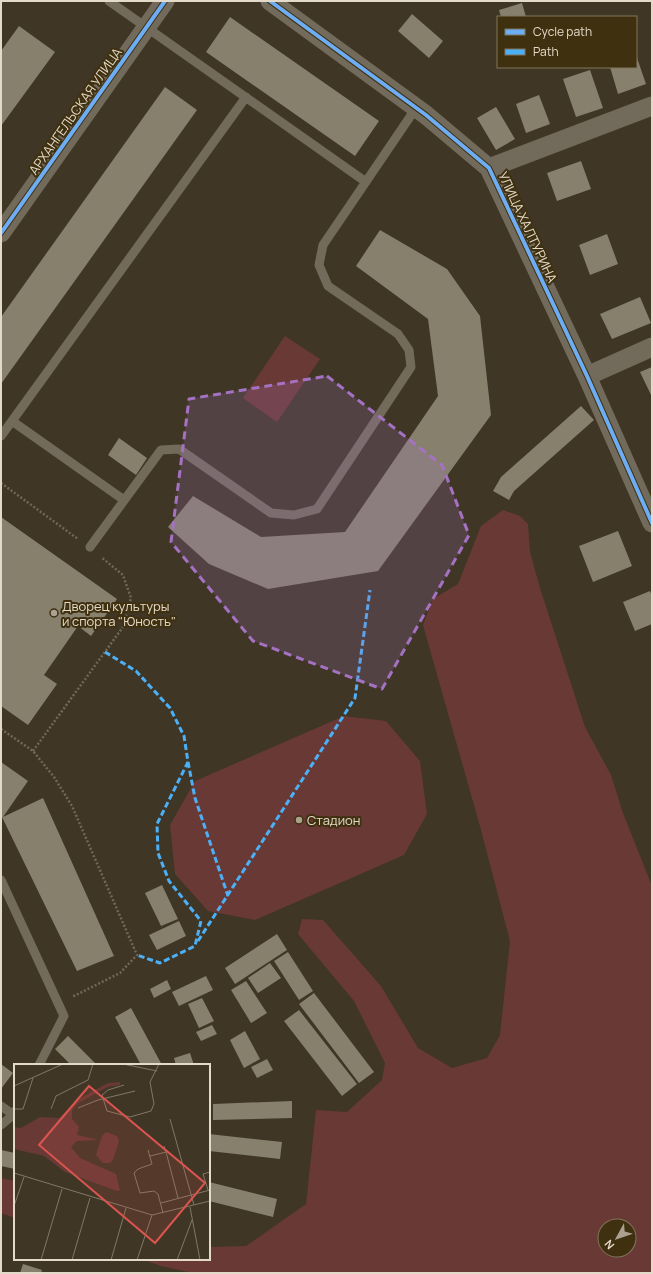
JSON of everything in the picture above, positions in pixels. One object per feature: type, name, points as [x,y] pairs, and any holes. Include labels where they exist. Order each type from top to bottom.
[{"type":"street","name":"АРХАНГЕЛЬСКАЯ УЛИЦА","points":[[1,233],[166,1]]},
{"type":"street","name":"УЛИЦА ХАЛТУРИНА","points":[[270,1],[416,108],[489,168],[587,376],[652,523]]},
{"type":"street","points":[[489,168],[652,106]]},
{"type":"street","points":[[587,376],[652,347]]},
{"type":"lane","points":[[109,1],[366,182]]},
{"type":"lane","points":[[1,436],[246,97]]},
{"type":"lane","points":[[90,547],[161,450],[179,449],[271,513],[294,515],[317,509],[410,367],[409,350],[398,334],[328,286],[319,265],[323,245],[416,108]]},
{"type":"lane","points":[[12,421],[124,500]]},
{"type":"lane","points":[[1,880],[64,1016],[39,1064]]},
{"type":"lane","points":[[1,1106],[14,1114],[1,1125]]},
{"type":"path","points":[[1,482],[90,547],[123,575],[130,598],[123,628],[33,751]]},
{"type":"path","points":[[1,729],[33,751],[54,777],[72,806],[137,955],[120,973],[70,998]]},
{"type":"highlighted area","points":[[327,376],[442,465],[469,535],[382,689],[253,641],[171,542],[189,399]]},
{"type":"shaded area","points":[[285,336],[320,359],[277,422],[243,398]]},
{"type":"shaded area","points":[[503,510],[520,516],[528,524],[530,552],[540,588],[585,727],[611,775],[623,813],[652,886],[652,1273],[193,1273],[161,1266],[144,1260],[210,1260],[210,1247],[246,1246],[306,1204],[316,1110],[347,1112],[382,1080],[385,1063],[354,1001],[298,934],[302,919],[323,920],[381,986],[418,1048],[452,1068],[487,1058],[500,1035],[510,941],[481,830],[423,625],[433,599],[458,584],[481,526]]},
{"type":"shaded area","name":"Стадион","points":[[344,716],[386,721],[420,761],[427,814],[404,855],[255,920],[208,911],[175,874],[170,825],[195,781]]},
{"type":"shaded area","points":[[1,1178],[14,1181],[14,1218],[1,1213]]},
{"type":"building","points":[[522,3],[526,16],[501,16],[499,10]]},
{"type":"building","points":[[412,14],[443,41],[429,58],[398,31]]},
{"type":"building","points":[[230,17],[379,121],[355,156],[206,52]]},
{"type":"building","points":[[19,26],[55,52],[1,126],[1,51]]},
{"type":"building","points":[[637,58],[646,84],[618,94],[610,68],[637,68]]},
{"type":"building","points":[[590,70],[603,108],[576,117],[563,79]]},
{"type":"building","points":[[165,87],[197,110],[1,384],[1,317]]},
{"type":"building","points":[[539,95],[550,124],[526,133],[516,104]]},
{"type":"building","points":[[496,107],[515,139],[496,150],[477,118]]},
{"type":"building","points":[[581,161],[591,189],[557,201],[547,173]]},
{"type":"building","points":[[380,230],[447,269],[480,316],[491,415],[378,571],[268,589],[209,564],[168,527],[193,496],[261,537],[345,532],[438,396],[428,319],[356,266]]},
{"type":"building","points":[[607,234],[618,264],[590,275],[579,245]]},
{"type":"building","points":[[640,297],[651,323],[612,339],[600,314]]},
{"type":"building","points":[[652,367],[652,397],[640,372]]},
{"type":"building","points":[[581,406],[594,420],[514,491],[509,500],[493,491],[501,477]]},
{"type":"building","points":[[119,438],[147,458],[136,475],[108,455]]},
{"type":"building","name":"Дворец культуры и спорта \"Юность\"","points":[[1,517],[117,599],[91,636],[78,626],[44,675],[57,684],[28,725],[1,706]]},
{"type":"building","points":[[618,531],[632,566],[593,582],[579,546]]},
{"type":"building","points":[[650,591],[652,596],[652,624],[635,631],[623,602]]},
{"type":"building","points":[[1,762],[28,781],[3,817],[43,798],[114,956],[77,971],[1,815]]},
{"type":"building","points":[[162,885],[178,919],[161,926],[145,893]]},
{"type":"building","points":[[179,921],[186,936],[157,950],[149,935]]},
{"type":"building","points":[[277,934],[287,950],[235,984],[225,968]]},
{"type":"building","points":[[288,952],[313,991],[299,1000],[274,961]]},
{"type":"building","points":[[270,963],[281,978],[258,993],[248,978]]},
{"type":"building","points":[[206,976],[213,990],[179,1006],[172,992]]},
{"type":"building","points":[[167,980],[171,989],[154,998],[150,989]]},
{"type":"building","points":[[246,981],[267,1013],[251,1023],[231,990]]},
{"type":"building","points":[[314,993],[374,1072],[359,1083],[299,1004]]},
{"type":"building","points":[[202,998],[214,1021],[199,1028],[188,1004]]},
{"type":"building","points":[[131,1008],[161,1064],[140,1064],[115,1017]]},
{"type":"building","points":[[299,1010],[357,1084],[342,1096],[284,1021]]},
{"type":"building","points":[[212,1025],[217,1034],[201,1041],[196,1032]]},
{"type":"building","points":[[245,1031],[260,1059],[244,1068],[230,1040]]},
{"type":"building","points":[[68,1036],[96,1064],[70,1064],[55,1049]]},
{"type":"building","points":[[190,1053],[194,1064],[176,1064],[174,1058]]},
{"type":"building","points":[[267,1059],[273,1070],[257,1078],[251,1067]]},
{"type":"building","points":[[1,1064],[13,1073],[1,1089]]},
{"type":"building","points":[[292,1101],[292,1118],[213,1120],[213,1104]]},
{"type":"building","points":[[210,1134],[282,1142],[280,1159],[210,1151]]},
{"type":"building","points":[[1,1150],[14,1153],[14,1169],[1,1166]]},
{"type":"building","points":[[210,1182],[277,1199],[273,1217],[210,1201]]},
{"type":"building","points":[[23,1264],[42,1270],[41,1273],[20,1273]]},
{"type":"marked path","points":[[198,941],[355,698],[370,590]]},
{"type":"marked path","points":[[105,652],[136,671],[170,708],[184,736],[188,762],[157,824],[158,853],[169,881],[201,921],[195,946],[160,963],[137,955]]},
{"type":"marked path","points":[[188,762],[195,798],[228,896]]},
{"type":"cycle path","points":[[1,233],[165,1]]},
{"type":"cycle path","points":[[270,1],[426,115],[489,168],[587,376],[652,523]]},
{"type":"place","name":"Дворец культуры и спорта \"Юность\"","points":[[54,613]]},
{"type":"place","name":"Стадион","points":[[299,820]]}]
